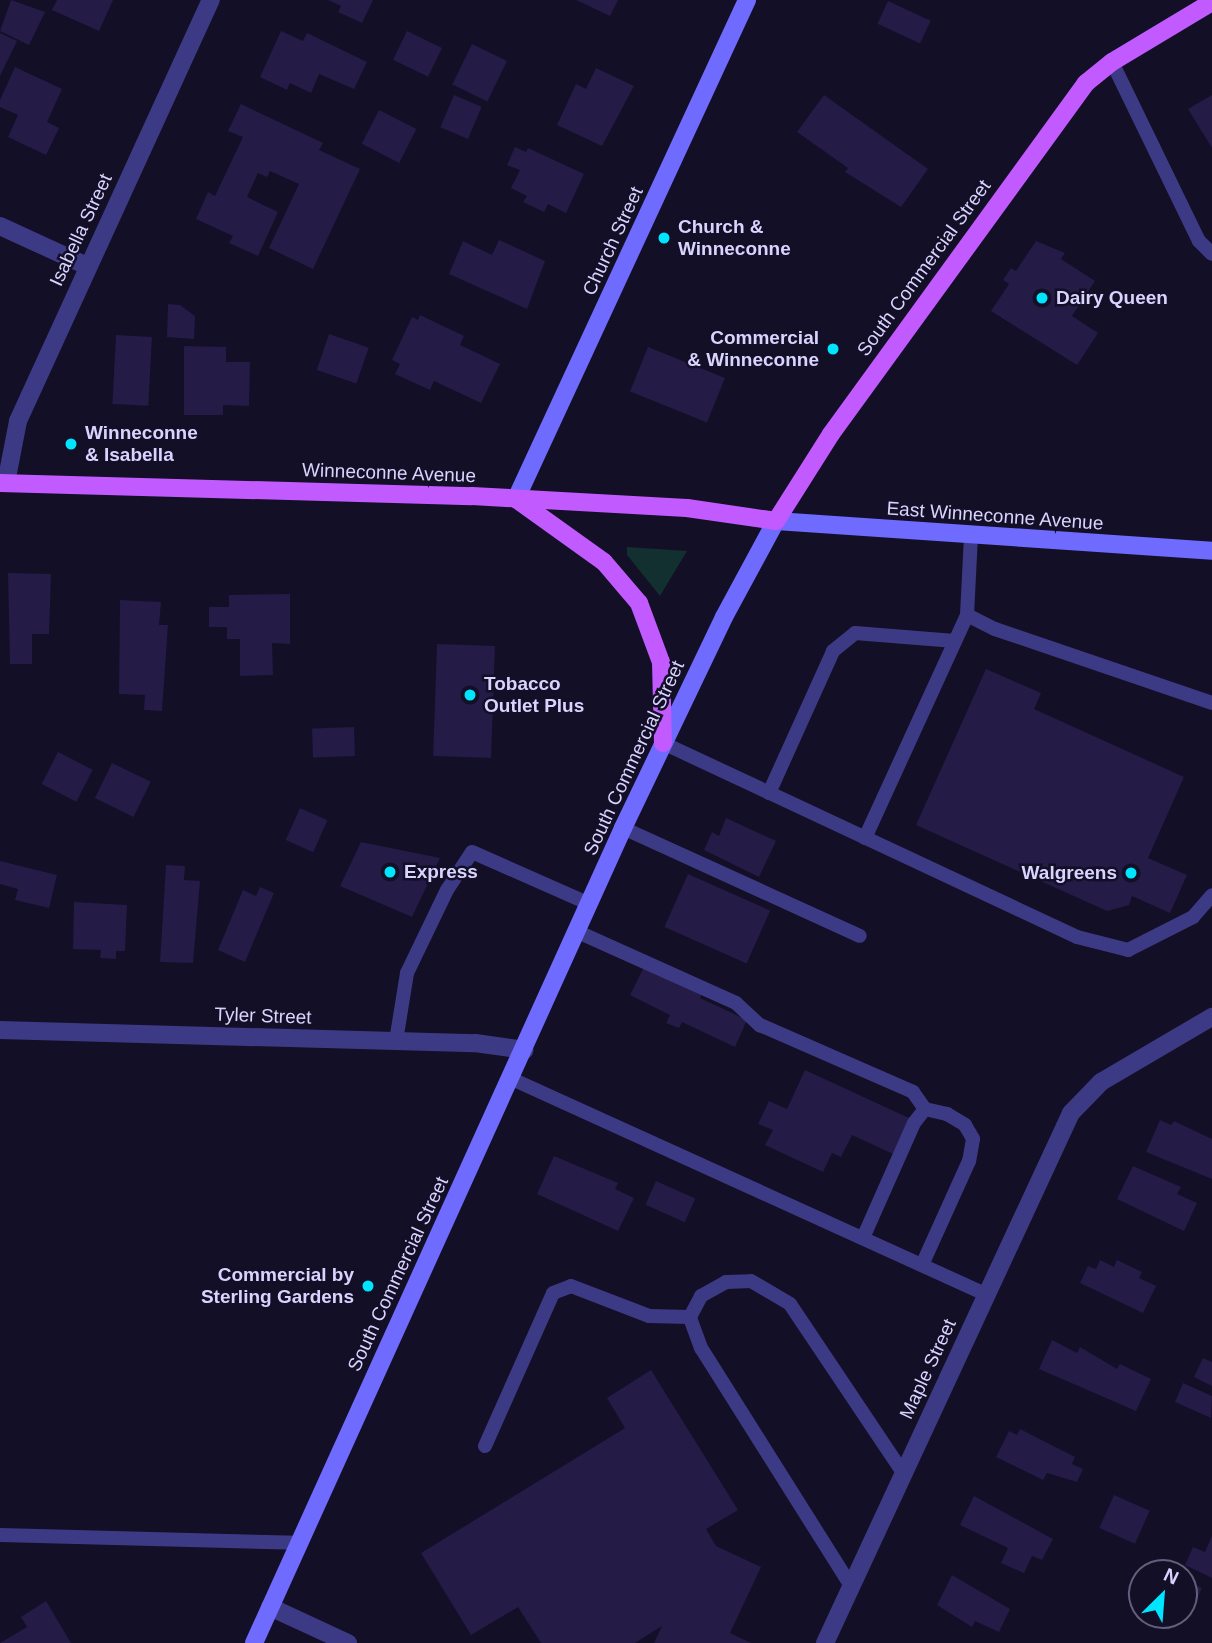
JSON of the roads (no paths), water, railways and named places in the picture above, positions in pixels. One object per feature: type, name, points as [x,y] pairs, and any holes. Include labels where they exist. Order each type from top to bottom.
[{"type":"main road","name":"Church Street","points":[[516,499],[747,0]]},
{"type":"main road","name":"South Commercial Street","points":[[254,1643],[512,1079],[623,828],[663,743],[776,521],[831,434],[1054,122],[1086,83],[1112,62],[1212,2]]},
{"type":"main road","name":"Winneconne Avenue","points":[[3,483],[516,499],[687,508],[776,521]]},
{"type":"main road","points":[[516,499],[604,562],[632,590],[649,620],[661,662],[663,743]]},
{"type":"main road","name":"East Winneconne Avenue","points":[[776,521],[1212,551]]},
{"type":"street","name":"Isabella Street","points":[[3,483],[18,421],[211,0]]},
{"type":"street","points":[[0,226],[87,266]]},
{"type":"street","name":"Maple Street","points":[[825,1643],[1071,1113],[1101,1082],[1212,1017]]},
{"type":"street","name":"Tyler Street","points":[[0,1030],[396,1041],[525,1050]]},
{"type":"street","points":[[270,1607],[348,1643]]},
{"type":"lane","points":[[1112,62],[1199,241],[1212,254]]},
{"type":"lane","points":[[865,838],[967,615],[971,536]]},
{"type":"lane","points":[[967,615],[995,629],[1212,703]]},
{"type":"lane","points":[[769,793],[833,651],[855,633],[955,641]]},
{"type":"lane","points":[[663,743],[1077,937],[1128,950],[1193,917],[1212,895]]},
{"type":"lane","points":[[623,828],[860,936]]},
{"type":"lane","points":[[396,1041],[407,973],[447,890],[472,852],[590,904]]},
{"type":"lane","points":[[578,932],[736,1003],[760,1025],[913,1092],[925,1110],[947,1114],[965,1125],[973,1139],[969,1161],[922,1265]]},
{"type":"lane","points":[[512,1079],[985,1294]]},
{"type":"lane","points":[[863,1238],[914,1123],[925,1110]]},
{"type":"lane","points":[[851,1586],[701,1348],[690,1317],[701,1296],[726,1282],[751,1281],[772,1290],[790,1304],[903,1473]]},
{"type":"lane","points":[[485,1446],[553,1293],[571,1286],[649,1316],[690,1317]]},
{"type":"lane","points":[[0,1535],[298,1543]]},
{"type":"place","name":"Church & Winneconne","points":[[664,238]]},
{"type":"place","name":"Dairy Queen","points":[[1042,298]]},
{"type":"place","name":"Commercial & Winneconne","points":[[833,349]]},
{"type":"place","name":"Winneconne & Isabella","points":[[71,444]]},
{"type":"place","name":"Tobacco Outlet Plus","points":[[470,695]]},
{"type":"place","name":"Express","points":[[390,872]]},
{"type":"place","name":"Walgreens","points":[[1131,873]]},
{"type":"place","name":"Commercial by Sterling Gardens","points":[[368,1286]]}]
